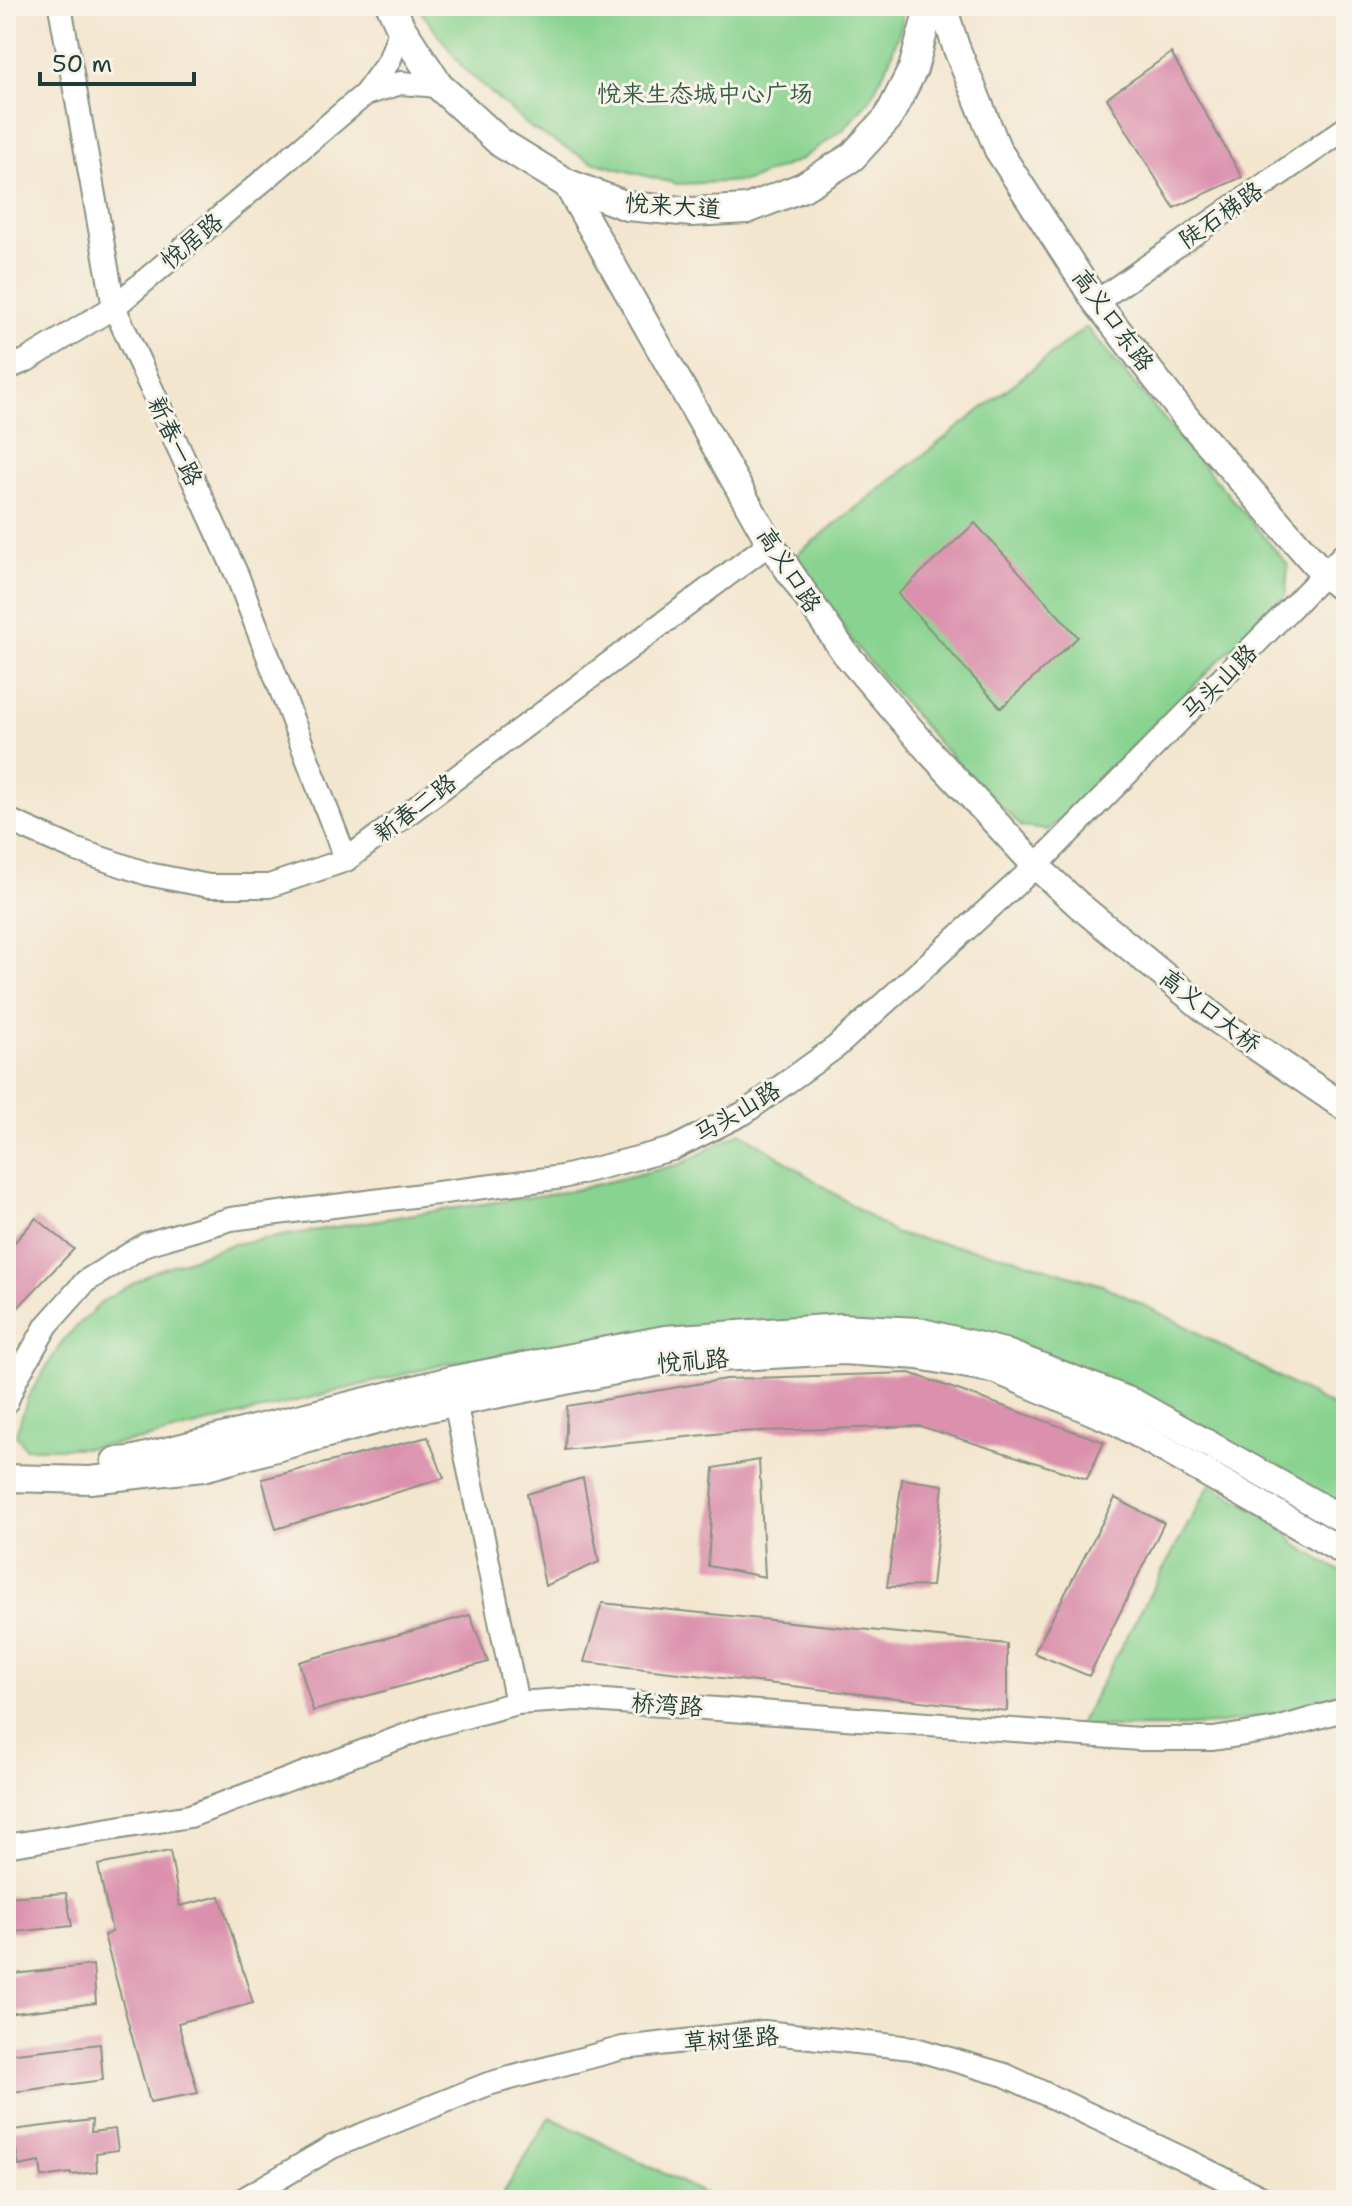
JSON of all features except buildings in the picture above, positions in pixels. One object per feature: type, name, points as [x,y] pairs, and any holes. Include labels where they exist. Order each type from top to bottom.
[{"type":"main road","name":"悦来大道","points":[[396,17],[439,86],[501,143],[566,183],[627,206],[692,212],[747,209],[803,187],[852,157],[888,118],[913,69],[928,6]]},
{"type":"main road","name":"高义口东路","points":[[943,6],[956,47],[998,150],[1096,302],[1188,420],[1325,575],[1346,592]]},
{"type":"main road","name":"高义口路","points":[[566,183],[770,543],[845,653],[930,752],[1036,866],[1080,906]]},
{"type":"main road","name":"高义口大桥","points":[[1080,906],[1224,1025],[1346,1108]]},
{"type":"main road","name":"悦礼路","points":[[6,1460],[38,1464],[130,1460],[453,1392],[665,1339],[841,1327],[918,1331],[1004,1352],[1135,1403],[1346,1521]]},
{"type":"main road","name":"悦礼路","points":[[6,1478],[90,1480],[203,1468],[404,1413],[453,1392],[666,1361],[842,1351],[919,1356],[996,1370],[1117,1422],[1346,1553]]},
{"type":"street","name":"新春一路","points":[[60,6],[114,307],[237,575],[346,860]]},
{"type":"street","points":[[365,94],[389,61],[396,17]]},
{"type":"street","points":[[365,94],[401,83],[439,86]]},
{"type":"street","name":"悦居路","points":[[6,369],[27,360],[114,307],[365,94]]},
{"type":"street","name":"陡石梯路","points":[[1096,302],[1346,128]]},
{"type":"street","name":"新春二路","points":[[6,819],[74,849],[148,874],[209,886],[269,886],[346,860],[770,543]]},
{"type":"street","name":"马头山路","points":[[6,1403],[47,1325],[86,1281],[146,1244],[231,1219],[563,1177],[672,1149],[744,1113],[836,1047],[1036,866],[1346,552]]},
{"type":"street","points":[[453,1392],[517,1703]]},
{"type":"street","name":"桥湾路","points":[[6,1846],[190,1816],[431,1726],[517,1703],[577,1699],[1140,1739],[1213,1739],[1277,1729],[1346,1709]]},
{"type":"street","name":"草树堡路","points":[[242,2200],[332,2147],[488,2084],[623,2048],[764,2032],[912,2048],[1005,2075],[1266,2200]]},
{"type":"green space","name":"悦来生态城中心广场","points":[[417,6],[903,6],[901,27],[888,64],[870,99],[844,129],[800,160],[747,181],[677,184],[592,162],[532,129],[464,69]]},
{"type":"green space","points":[[1086,327],[1288,565],[1286,594],[1049,830],[1022,827],[938,743],[855,645],[796,555]]},
{"type":"green space","points":[[741,1132],[896,1234],[1007,1256],[1102,1285],[1178,1322],[1346,1414],[1346,1510],[1141,1397],[658,1330],[445,1364],[141,1440],[86,1448],[25,1448],[16,1434],[28,1397],[64,1339],[103,1301],[155,1271],[233,1244],[570,1191],[681,1164]]},
{"type":"green space","points":[[1210,1484],[1280,1524],[1297,1545],[1346,1575],[1346,1693],[1231,1722],[1163,1727],[1078,1726]]},
{"type":"green space","points":[[550,2117],[717,2200],[499,2200]]}]
